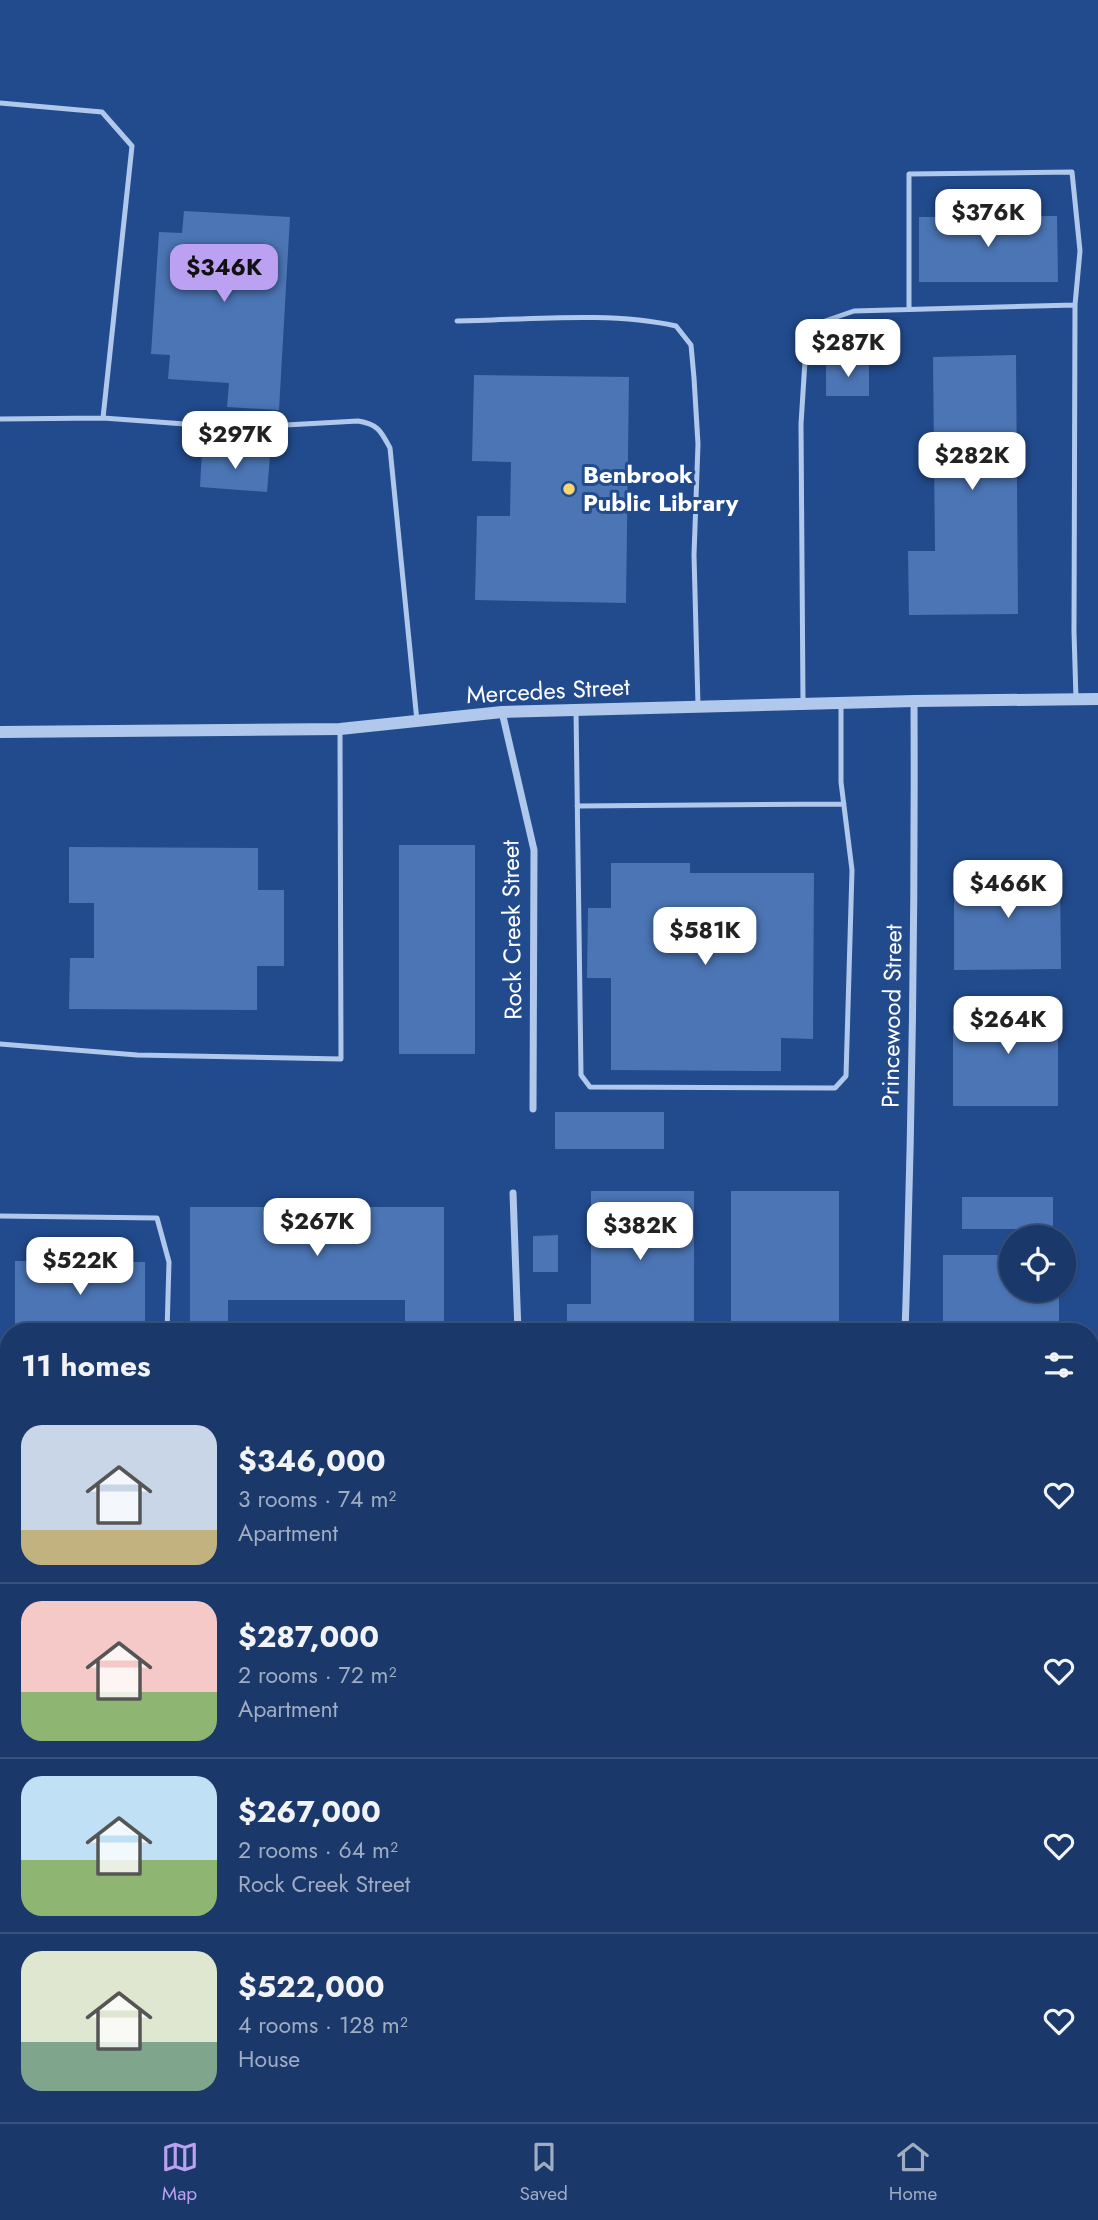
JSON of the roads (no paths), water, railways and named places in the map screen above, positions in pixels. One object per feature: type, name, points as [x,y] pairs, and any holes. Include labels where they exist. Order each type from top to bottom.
[{"type":"street","name":"Mercedes Street","points":[[0,732],[340,729],[502,712],[576,709],[1098,699]]},
{"type":"street","name":"Princewood Street","points":[[905,1323],[910,1136],[914,701]]},
{"type":"street","name":"Rock Creek Street","points":[[502,712],[534,850],[533,1109]]},
{"type":"street","points":[[513,1193],[518,1323]]},
{"type":"lane","points":[[0,103],[102,112],[132,146],[103,418]]},
{"type":"lane","points":[[909,309],[909,174],[1072,172],[1080,251],[1075,305],[1076,699]]},
{"type":"lane","points":[[803,703],[801,425],[806,345],[825,321],[854,311],[1075,305]]},
{"type":"lane","points":[[457,321],[648,320],[676,326],[691,345],[698,444],[694,555],[698,706]]},
{"type":"lane","points":[[0,419],[103,418],[230,427],[358,421],[371,423],[382,432],[390,448],[417,721]]},
{"type":"lane","points":[[576,709],[581,1075],[590,1087],[835,1088],[846,1076],[852,870],[841,782],[841,703]]},
{"type":"lane","points":[[0,1044],[137,1055],[341,1059],[340,729]]},
{"type":"lane","points":[[577,806],[844,804]]},
{"type":"lane","points":[[0,1216],[157,1218],[169,1262],[167,1323]]},
{"type":"place","name":"Benbrook Public Library","points":[[569,489]]}]
